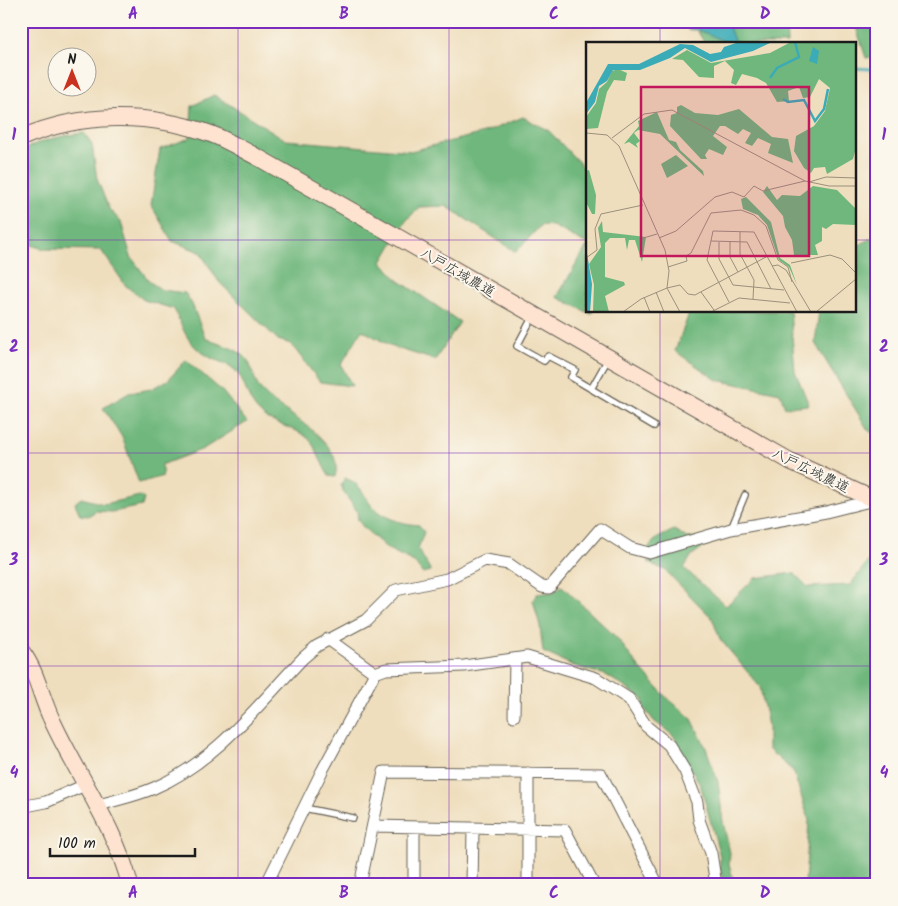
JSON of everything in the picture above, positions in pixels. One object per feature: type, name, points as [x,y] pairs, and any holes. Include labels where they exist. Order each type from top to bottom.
[{"type":"street","name":"八戸広域農道","points":[[21,138],[67,123],[105,118],[162,121],[213,135],[284,173],[790,461],[875,500]]},
{"type":"street","points":[[96,806],[154,789],[188,771],[211,753],[303,658],[328,639],[366,620],[396,590],[447,579],[485,560],[510,564],[542,587],[549,588],[600,529],[630,548],[649,553],[731,528],[826,512],[875,500]]},
{"type":"street","points":[[328,639],[375,674]]},
{"type":"street","points":[[21,651],[29,664],[51,718],[112,837],[130,885]]},
{"type":"street","points":[[266,885],[304,808],[375,674],[386,669],[464,666],[534,658],[596,678],[629,700],[646,726],[669,745],[693,787],[699,820],[711,853],[716,885]]},
{"type":"street","points":[[514,716],[515,659]]},
{"type":"street","points":[[360,885],[384,772],[600,774],[658,885]]},
{"type":"street","points":[[528,773],[528,885]]},
{"type":"street","points":[[21,807],[46,802],[85,785]]},
{"type":"street","points":[[374,826],[565,830],[594,885]]},
{"type":"street","points":[[414,828],[414,885]]},
{"type":"street","points":[[472,885],[473,829]]},
{"type":"lane","points":[[533,316],[517,346],[544,361],[548,356],[575,370],[571,377],[654,426]]},
{"type":"lane","points":[[591,389],[608,359]]},
{"type":"lane","points":[[731,528],[745,495]]},
{"type":"lane","points":[[304,808],[353,818]]},
{"type":"green space","points":[[692,21],[786,21],[787,42],[704,42]]},
{"type":"green space","points":[[854,21],[877,21],[877,56],[866,58]]},
{"type":"green space","points":[[214,95],[286,140],[411,151],[484,133],[523,117],[549,131],[586,170],[586,243],[553,226],[541,225],[516,252],[446,206],[419,207],[406,221],[382,262],[398,280],[460,322],[435,360],[393,347],[362,330],[341,365],[352,386],[320,382],[291,344],[278,340],[219,282],[200,252],[172,241],[151,205],[160,149],[190,138],[192,106]]},
{"type":"green space","points":[[84,133],[92,144],[97,179],[109,209],[121,222],[131,257],[150,282],[162,290],[185,293],[192,304],[205,338],[244,356],[260,389],[321,439],[331,450],[336,463],[335,477],[329,476],[309,439],[297,431],[264,417],[254,407],[238,373],[229,366],[204,354],[192,344],[174,309],[144,300],[126,286],[101,250],[45,249],[21,242],[21,152],[43,141]]},
{"type":"green space","points":[[877,235],[877,436],[868,430],[815,343],[819,312],[856,312],[856,247]]},
{"type":"green space","points":[[586,248],[586,312],[557,297]]},
{"type":"green space","points":[[690,312],[790,312],[795,371],[809,405],[785,407],[780,393],[717,380],[675,351]]},
{"type":"green space","points":[[186,360],[222,391],[247,422],[203,449],[161,465],[163,476],[139,483],[122,437],[103,408],[129,393],[151,389],[168,380]]},
{"type":"green space","points":[[345,478],[361,489],[372,507],[377,511],[397,521],[419,525],[424,532],[418,549],[431,571],[422,573],[414,562],[388,549],[364,528],[358,520],[357,511],[344,493],[341,485]]},
{"type":"green space","points":[[140,496],[144,499],[142,506],[112,512],[96,511],[88,516],[80,515],[75,503],[81,498],[104,504]]},
{"type":"green space","points":[[674,530],[687,538],[706,538],[706,545],[692,555],[684,568],[726,606],[755,578],[794,573],[808,587],[850,585],[869,560],[877,558],[877,885],[805,885],[809,820],[793,771],[768,749],[768,726],[760,687],[720,639],[712,618],[665,570],[649,563],[648,548],[656,539]]},
{"type":"green space","points":[[562,586],[618,639],[638,666],[665,696],[692,719],[706,748],[718,782],[723,822],[730,853],[729,865],[735,885],[724,885],[720,870],[720,856],[701,787],[674,736],[654,721],[644,708],[643,699],[606,675],[574,666],[543,652],[540,626],[533,600],[537,594],[553,592]]},
{"type":"water","points":[[693,21],[727,21],[736,42],[728,42],[700,31],[688,30],[687,26],[693,24]]},
{"type":"waterway","points":[[856,68],[871,69],[877,86]]}]
